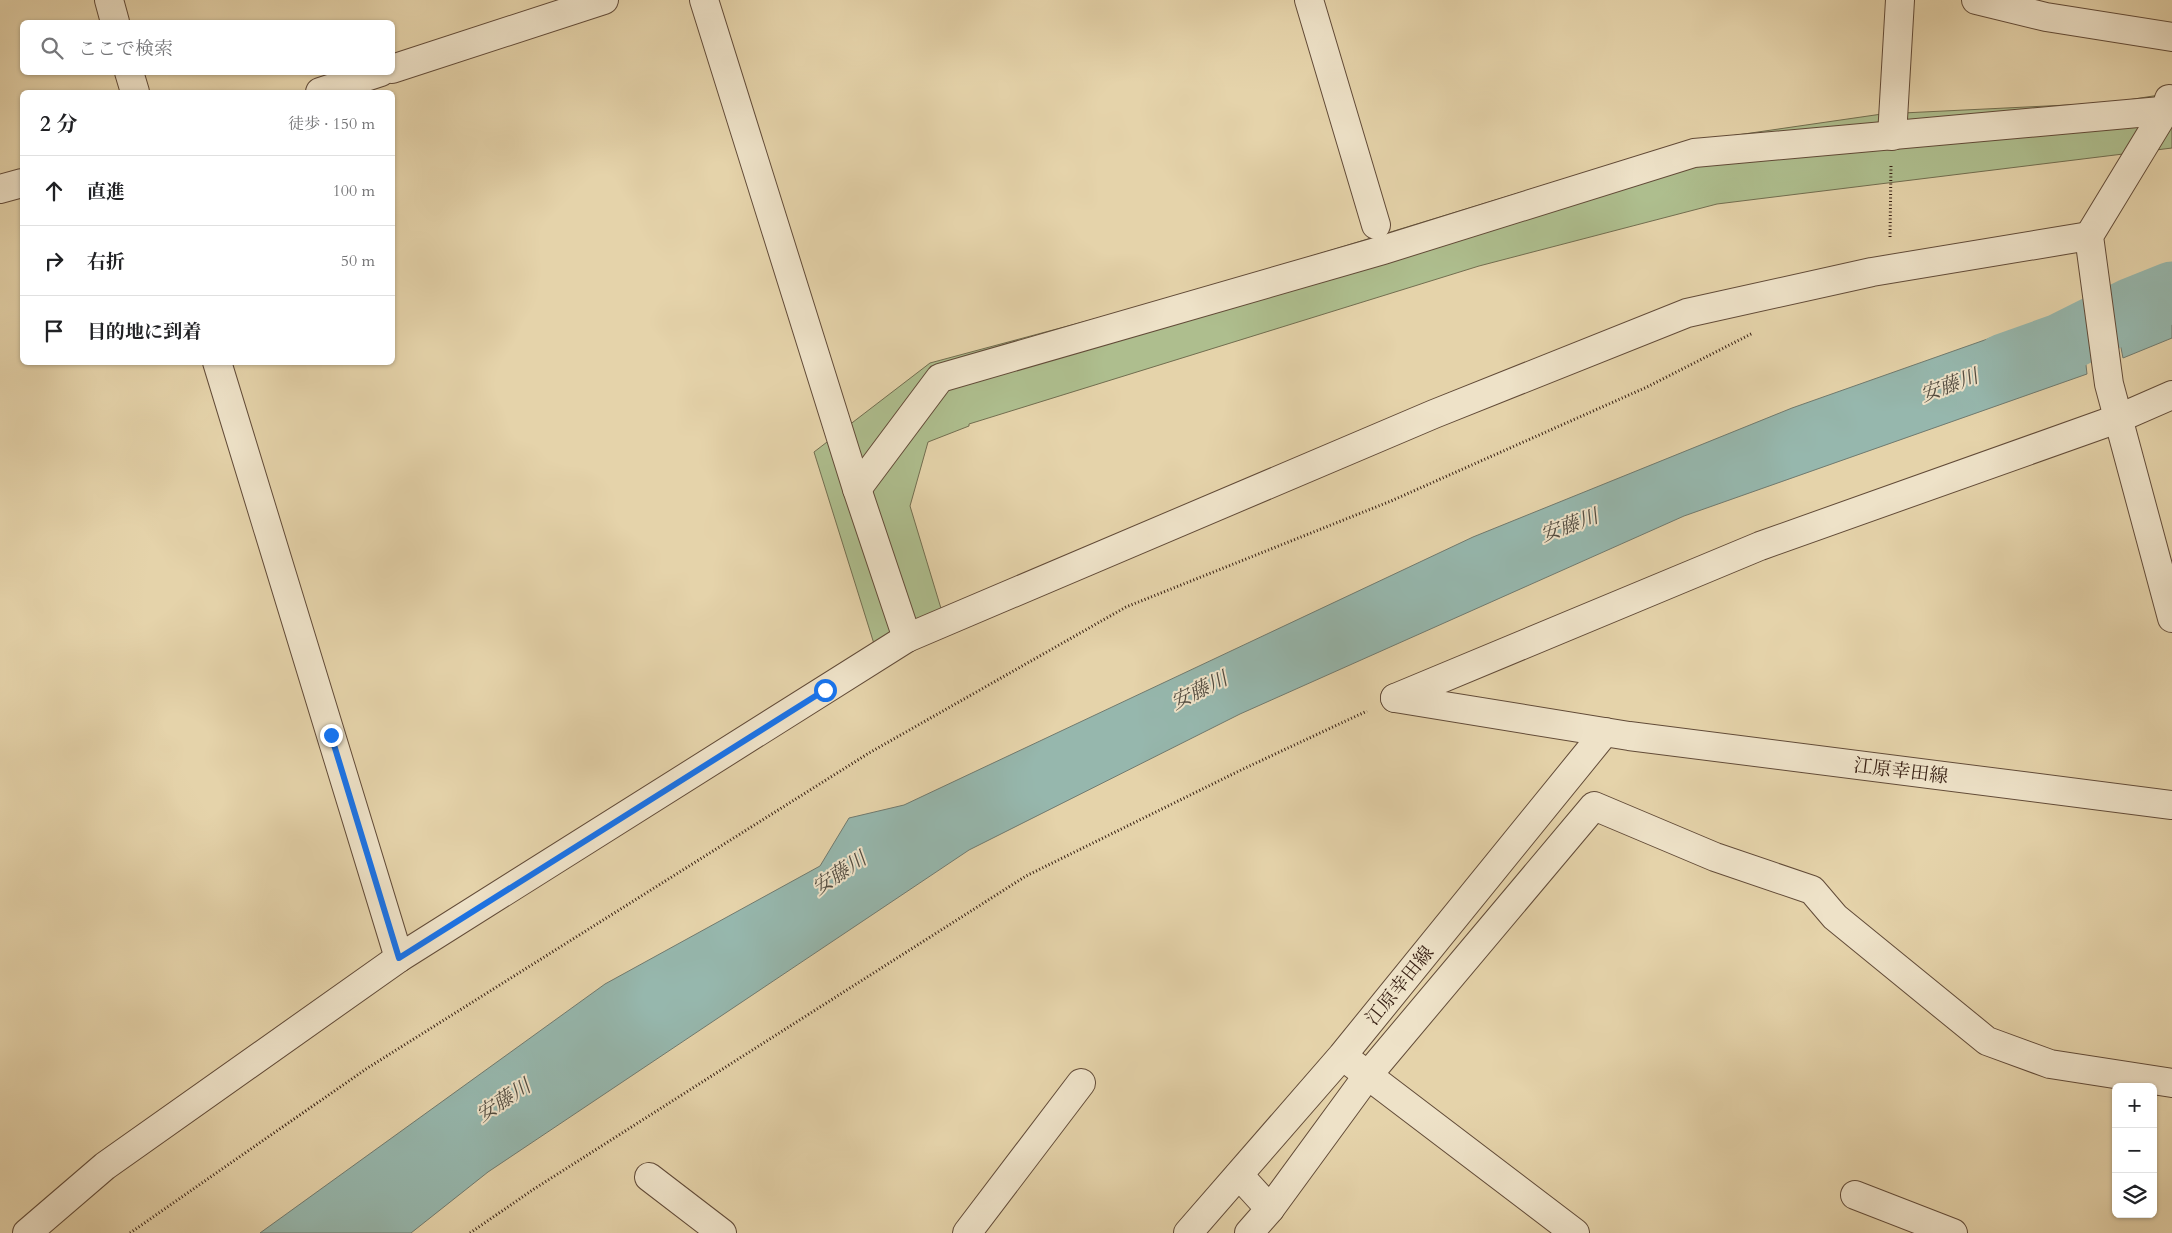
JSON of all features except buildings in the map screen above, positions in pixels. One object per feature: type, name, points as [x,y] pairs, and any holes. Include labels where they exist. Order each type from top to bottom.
[{"type":"street","points":[[109,0],[114,20]]},
{"type":"street","points":[[395,68],[604,0]]},
{"type":"street","points":[[704,0],[857,489],[907,638]]},
{"type":"street","points":[[1309,0],[1376,225]]},
{"type":"street","points":[[1892,136],[1900,0]]},
{"type":"street","points":[[1976,0],[2046,17],[2172,37]]},
{"type":"street","points":[[131,75],[134,90]]},
{"type":"street","points":[[326,90],[373,75]]},
{"type":"street","points":[[857,489],[940,378],[1384,250],[1694,153],[1892,136],[2170,104]]},
{"type":"street","points":[[2170,104],[2088,236],[2109,384],[2117,420],[2172,618]]},
{"type":"street","points":[[0,189],[20,184]]},
{"type":"street","points":[[27,1233],[105,1166],[399,958],[907,638],[1434,414],[1687,313],[1890,270],[2088,236]]},
{"type":"street","points":[[218,365],[399,958]]},
{"type":"street","points":[[1395,698],[1760,546],[2117,420],[2172,395]]},
{"type":"street","points":[[1395,698],[1617,734]]},
{"type":"street","name":"江原幸田線","points":[[1188,1233],[1617,734],[2172,805]]},
{"type":"street","points":[[1249,1233],[1270,1209],[1368,1075],[1594,806],[1715,857],[1812,890],[1836,917],[1987,1041],[2050,1064],[2172,1083]]},
{"type":"street","points":[[1342,1056],[1576,1233]]},
{"type":"street","points":[[966,1233],[1081,1083]]},
{"type":"street","points":[[1238,1175],[1270,1209]]},
{"type":"street","points":[[649,1177],[722,1233]]},
{"type":"street","points":[[1855,1195],[1953,1233]]},
{"type":"path","points":[[1890,270],[1892,136]]},
{"type":"path","points":[[130,1233],[374,1064],[870,753],[1126,607],[1400,497],[1647,387],[1759,330]]},
{"type":"path","points":[[470,1233],[534,1188],[1026,876],[1241,770],[1395,698]]},
{"type":"green space","points":[[2172,93],[2172,148],[1717,204],[1479,266],[969,424],[969,426],[928,442],[910,506],[943,615],[875,647],[814,452],[930,363],[1191,293],[1682,143],[1882,114],[2109,103]]},
{"type":"water","points":[[2172,274],[2172,338],[2123,358],[2111,297]]},
{"type":"water","points":[[2080,311],[2087,374],[1684,516],[1240,714],[969,850],[488,1172],[411,1233],[260,1233],[605,984],[820,866],[849,818],[904,805],[1473,537],[1792,408],[2047,318]]},
{"type":"waterway","name":"安藤川","points":[[2004,364],[2060,344],[2132,308],[2172,292]]},
{"type":"route","points":[[331,735],[399,958],[825,690]]}]
